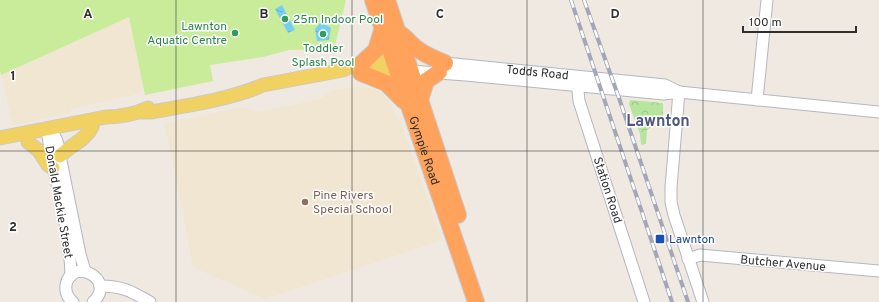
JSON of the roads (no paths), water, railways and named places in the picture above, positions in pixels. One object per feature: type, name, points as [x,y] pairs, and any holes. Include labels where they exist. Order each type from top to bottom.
[{"type":"highway","name":"Gympie Road","points":[[373,0],[390,31],[414,102],[487,302]]},
{"type":"highway","name":"Gympie Road","points":[[387,0],[390,31]]},
{"type":"highway","points":[[390,31],[405,37],[415,48],[442,68],[426,81],[414,102],[398,97],[386,83],[361,69],[390,31]]},
{"type":"highway","name":"Gympie Road","points":[[414,102],[476,302]]},
{"type":"main road","points":[[0,138],[92,127],[118,117],[141,112],[150,108],[205,93],[252,84],[263,85],[343,70],[352,66],[361,69],[402,67]]},
{"type":"main road","points":[[0,147],[28,142],[50,133],[106,117],[118,117]]},
{"type":"main road","points":[[60,156],[66,149],[88,135],[92,127]]},
{"type":"main road","points":[[28,142],[39,151],[48,165],[53,168]]},
{"type":"street","points":[[757,100],[767,0]]},
{"type":"street","name":"Todds Road","points":[[402,67],[434,64],[442,68],[577,81],[665,85],[679,92],[879,112]]},
{"type":"street","name":"Station Road","points":[[577,81],[579,101],[644,302]]},
{"type":"street","points":[[679,92],[671,202],[703,302]]},
{"type":"street","name":"Donald Mackie Street","points":[[50,133],[57,141],[80,254],[85,271]]},
{"type":"street","name":"Donald Mackie Street","points":[[50,133],[53,168],[69,245],[71,276],[68,280],[66,291],[67,296],[73,302]]},
{"type":"street","name":"Butcher Avenue","points":[[688,259],[700,255],[879,272]]},
{"type":"street","points":[[71,276],[75,273],[85,271],[96,278],[100,286],[98,295],[92,302]]},
{"type":"street","points":[[100,286],[127,290],[150,302]]},
{"type":"water","name":"25m Indoor Pool","points":[[282,5],[295,30],[288,33],[275,9]]},
{"type":"water","name":"Toddler Splash Pool","points":[[321,22],[331,28],[329,40],[317,41],[315,29]]},
{"type":"railway","points":[[571,0],[672,302]]},
{"type":"railway","points":[[584,0],[688,302]]},
{"type":"place","name":"25m Indoor Pool","points":[[285,19]]},
{"type":"place","name":"Lawnton Aquatic Centre","points":[[235,33]]},
{"type":"place","name":"Toddler Splash Pool","points":[[323,34]]},
{"type":"place","name":"Pine Rivers Special School","points":[[305,202]]},
{"type":"place","name":"Lawnton","points":[[660,239]]},
{"type":"district","name":"Lawnton","points":[[658,120]]}]
